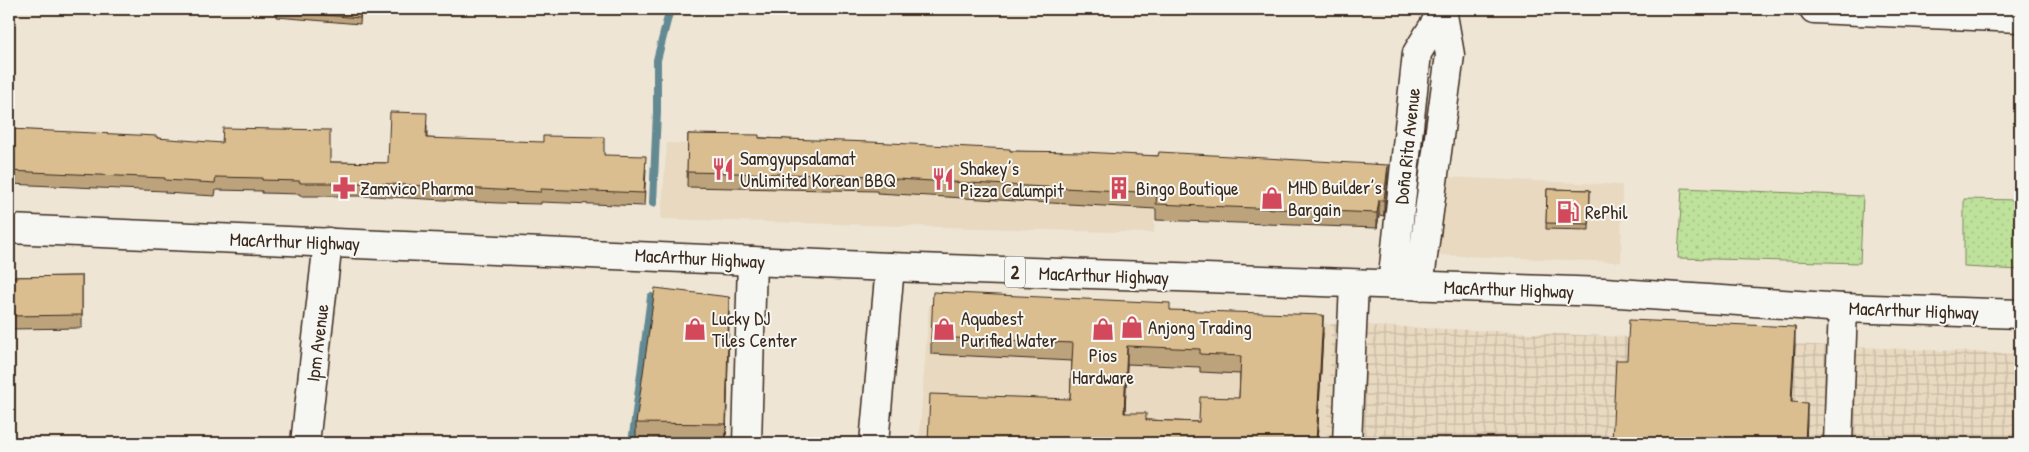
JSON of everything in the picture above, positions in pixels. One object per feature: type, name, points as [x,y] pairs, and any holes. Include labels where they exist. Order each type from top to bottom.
[{"type":"main road","points":[[1814,9],[2020,18]]},
{"type":"main road","name":"Doña Rita Avenue","points":[[1392,285],[1417,53],[1441,11]]},
{"type":"main road","name":"Doña Rita Avenue","points":[[1419,286],[1450,55],[1441,11]]},
{"type":"main road","name":"MacArthur Highway","points":[[9,229],[890,267],[1604,292],[1843,308],[2020,314]]},
{"type":"main road","name":"Ipm Avenue","points":[[305,443],[328,242]]},
{"type":"main road","points":[[747,443],[752,260]]},
{"type":"main road","points":[[874,443],[890,267]]},
{"type":"main road","points":[[1347,443],[1354,284]]},
{"type":"main road","points":[[1838,443],[1843,308]]},
{"type":"shaded area","points":[[667,143],[1157,163],[1154,233],[661,219]]},
{"type":"shaded area","points":[[1447,177],[1622,185],[1621,262],[1437,255]]},
{"type":"shaded area","points":[[929,305],[1331,324],[1326,443],[919,443]]},
{"type":"shaded area","points":[[1331,324],[2020,354],[2020,443],[1326,443]]},
{"type":"green space","points":[[1682,188],[1863,196],[1860,263],[1678,258]]},
{"type":"green space","points":[[1964,199],[2020,200],[2020,270],[1964,267]]},
{"type":"building","points":[[278,9],[361,9],[360,18],[277,11]]},
{"type":"building","points":[[390,112],[427,113],[426,138],[543,142],[543,136],[604,137],[604,155],[646,156],[644,193],[541,189],[541,192],[372,183],[300,183],[300,181],[262,180],[262,178],[216,177],[215,183],[165,180],[165,178],[9,171],[9,129],[157,136],[157,138],[222,143],[223,128],[330,130],[330,162],[388,163]]},
{"type":"building","points":[[688,134],[759,135],[759,138],[1010,149],[1010,151],[1158,156],[1159,152],[1388,165],[1384,200],[1379,200],[1377,213],[1156,204],[1157,193],[877,178],[877,176],[687,172]]},
{"type":"building","name":"RePhil","points":[[1547,189],[1590,190],[1589,224],[1546,223]]},
{"type":"building","points":[[82,276],[82,315],[9,316],[9,277]]},
{"type":"building","points":[[655,288],[729,297],[726,424],[636,423]]},
{"type":"building","points":[[933,292],[1170,303],[1170,310],[1323,315],[1316,443],[928,443],[930,394],[1070,399],[1073,343],[931,337]],"holes":[[[1127,346],[1200,349],[1200,354],[1241,356],[1239,398],[1200,397],[1199,422],[1146,420],[1146,413],[1124,413]]]},
{"type":"building","points":[[1629,320],[1795,327],[1791,402],[1807,403],[1805,443],[1612,443],[1616,360],[1627,360]]},
{"type":"waterway","points":[[653,203],[657,60],[670,9]]},
{"type":"waterway","points":[[632,443],[651,297]]},
{"type":"place","name":"Samgyupsalamat Unlimited Korean BBQ","points":[[723,169]]},
{"type":"place","name":"Shakey’s Pizza Calumpit","points":[[943,179]]},
{"type":"place","name":"Zamvico Pharma","points":[[344,188]]},
{"type":"place","name":"Bingo Boutique","points":[[1119,188]]},
{"type":"place","name":"MHD Builder’s Bargain","points":[[1272,198]]},
{"type":"place","name":"RePhil","points":[[1568,212]]},
{"type":"place","name":"Anjong Trading","points":[[1132,327]]},
{"type":"place","name":"Lucky DJ Tiles Center","points":[[695,329]]},
{"type":"place","name":"Aquabest Purified Water","points":[[944,329]]},
{"type":"place","name":"Pios Hardware","points":[[1103,329]]}]
